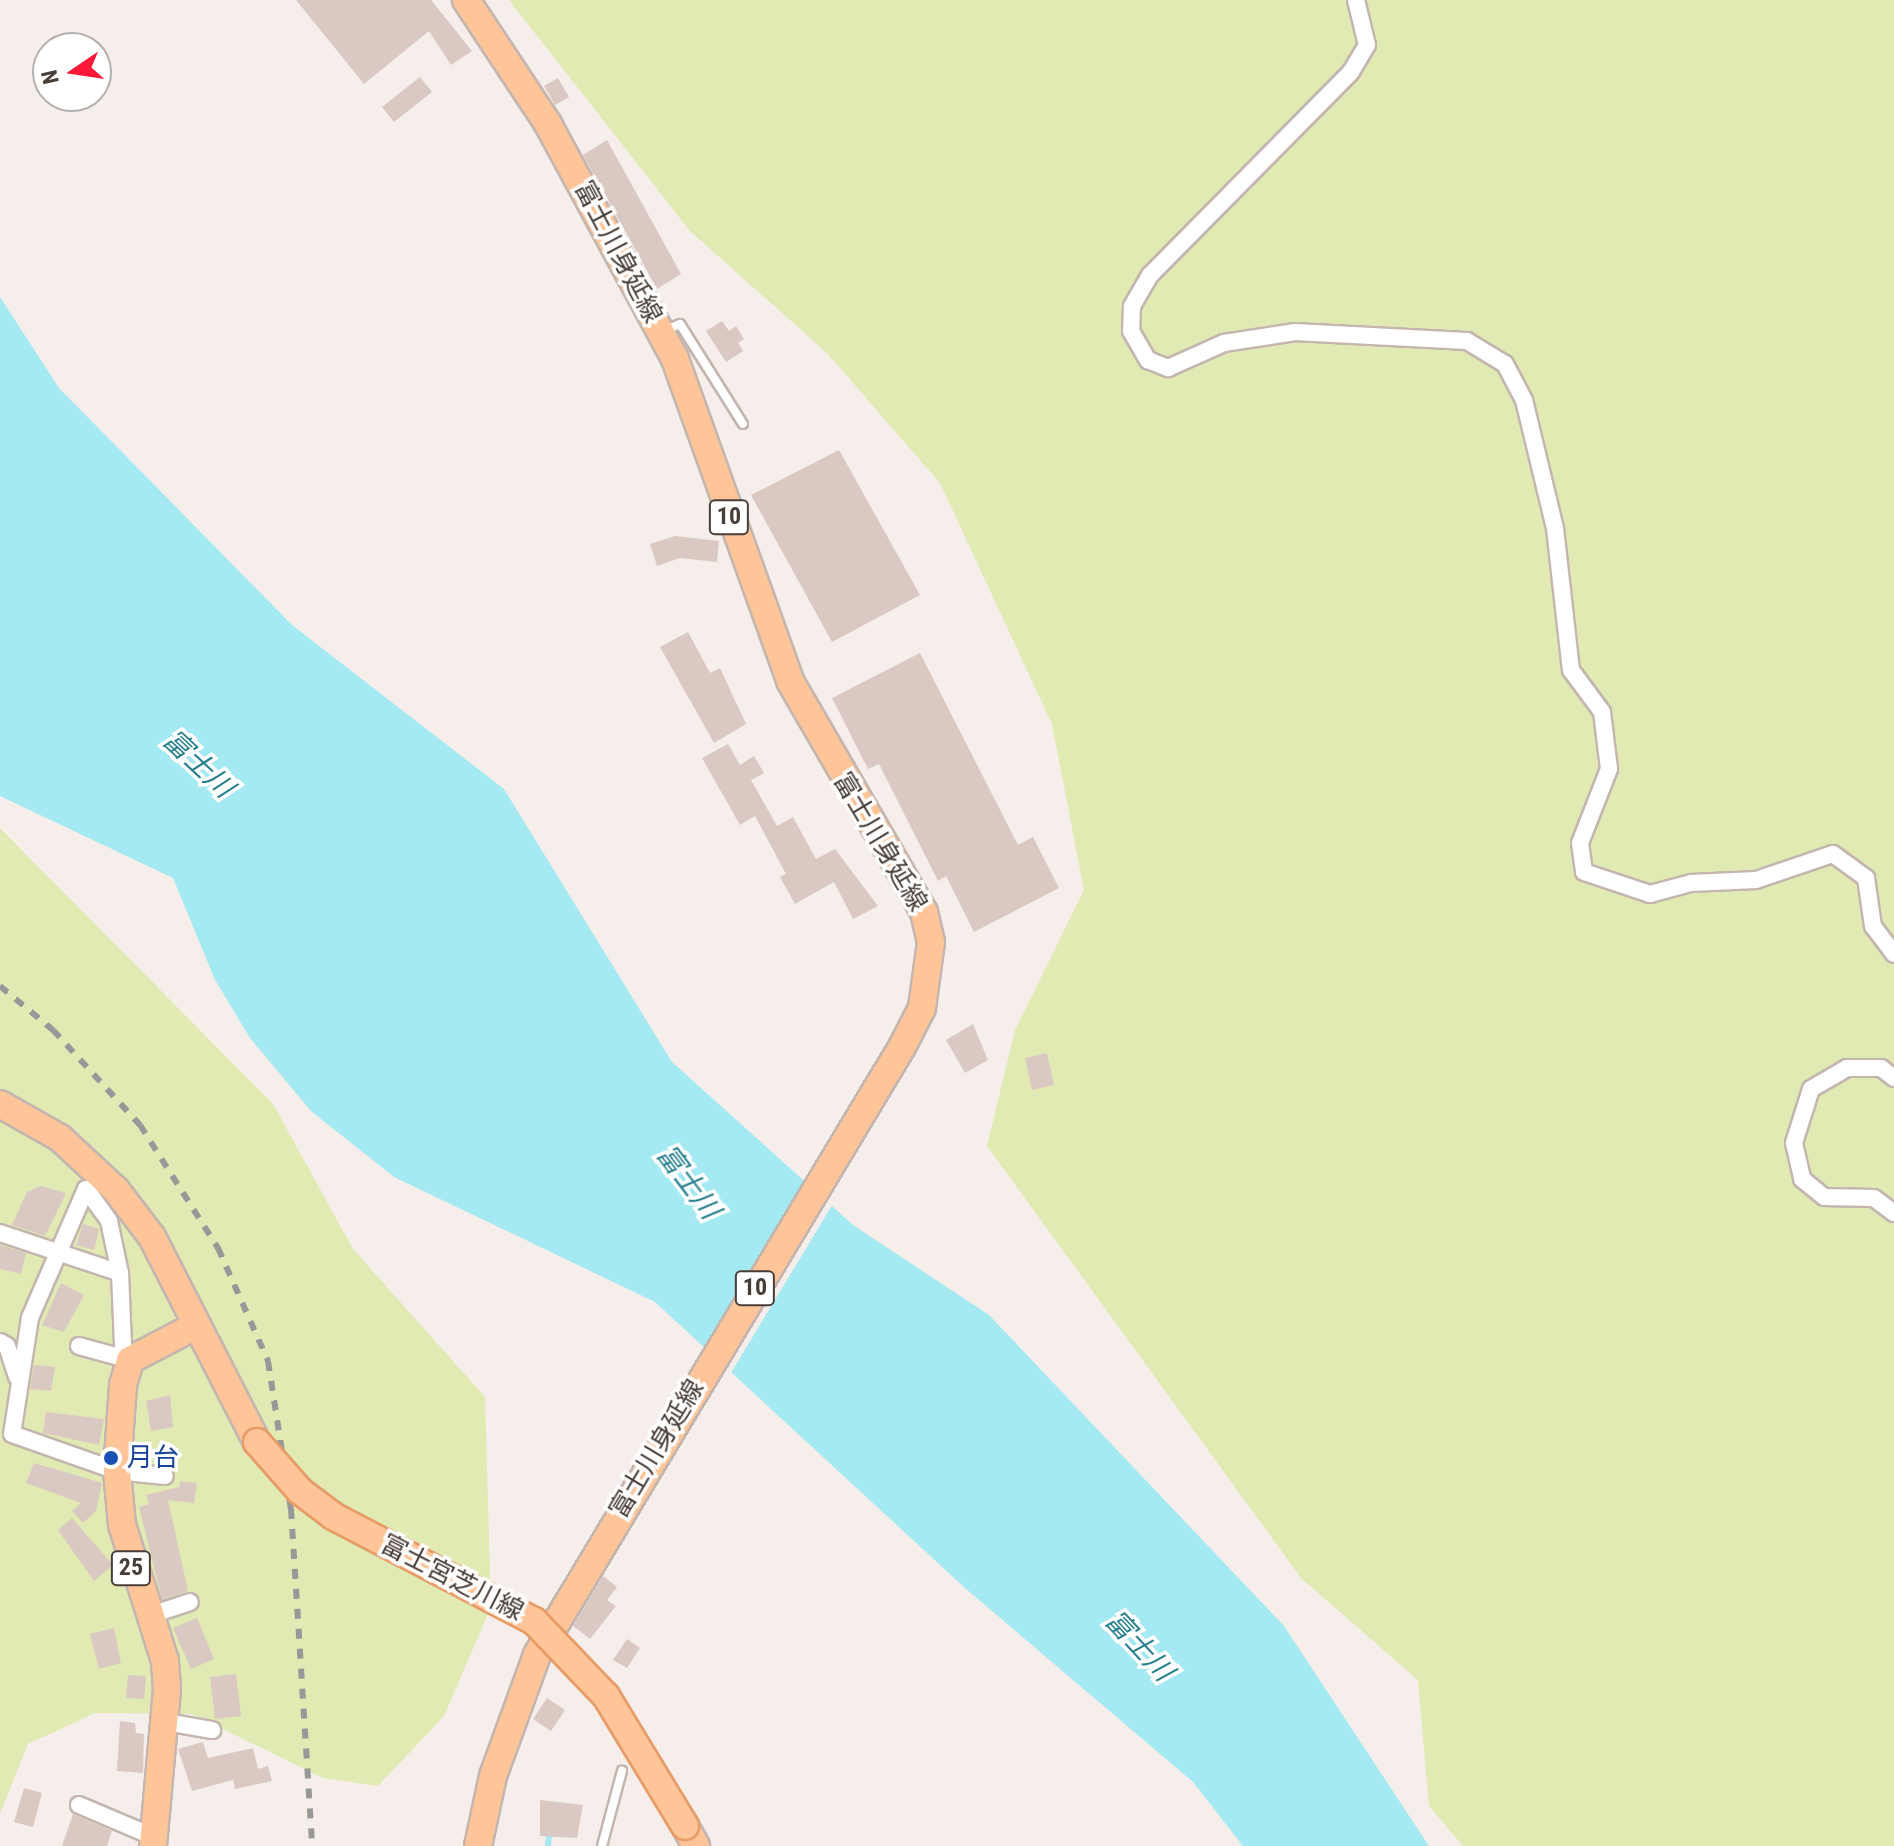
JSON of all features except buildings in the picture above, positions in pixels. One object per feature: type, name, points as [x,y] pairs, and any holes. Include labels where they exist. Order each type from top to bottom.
[{"type":"main road","name":"富士川身延線","points":[[466,0],[548,124],[661,332],[692,398],[735,538],[790,681],[924,912],[931,972],[902,1047],[608,1529],[518,1700],[478,1846]]},
{"type":"main road","name":"富士宮芝川線","points":[[0,1104],[60,1138],[116,1190],[152,1237],[257,1442],[300,1491],[333,1516],[534,1621],[606,1696],[691,1836]]},
{"type":"main road","points":[[130,1360],[195,1326]]},
{"type":"main road","name":"25","points":[[130,1360],[117,1471],[122,1525],[148,1616],[165,1661],[166,1722],[154,1842]]},
{"type":"street","points":[[1356,0],[1367,45],[1351,72],[1150,275],[1132,306],[1137,341],[1148,360],[1168,368],[1224,343],[1295,332],[1467,341],[1505,364],[1524,400],[1555,528],[1571,670],[1602,712],[1609,769],[1580,843],[1584,872],[1650,894],[1691,883],[1756,880],[1833,854],[1866,878],[1873,926],[1894,954]]},
{"type":"street","points":[[1894,1078],[1881,1068],[1847,1068],[1811,1089],[1794,1143],[1802,1179],[1824,1197],[1874,1198],[1894,1213]]},
{"type":"street","points":[[130,1360],[123,1346],[120,1273],[109,1221],[86,1189],[30,1318],[6,1437],[117,1471],[165,1476]]},
{"type":"street","points":[[0,1233],[58,1256],[120,1273]]},
{"type":"street","points":[[0,1342],[7,1346],[19,1382]]},
{"type":"street","points":[[79,1346],[130,1360]]},
{"type":"street","points":[[148,1616],[190,1602]]},
{"type":"street","points":[[166,1722],[212,1730]]},
{"type":"street","points":[[79,1805],[154,1842]]},
{"type":"lane","points":[[661,332],[680,324],[743,424]]},
{"type":"lane","points":[[602,1846],[622,1771]]},
{"type":"green space","points":[[509,0],[1894,0],[1894,1846],[1463,1846],[1429,1806],[1418,1680],[1301,1578],[987,1146],[1015,1030],[1084,890],[1052,724],[940,483],[827,353],[690,231]]},
{"type":"green space","points":[[0,828],[273,1104],[353,1249],[485,1397],[491,1607],[444,1716],[378,1786],[323,1778],[192,1714],[95,1713],[28,1744],[0,1814]]},
{"type":"water","name":"富士川","points":[[0,297],[59,388],[292,625],[504,789],[672,1062],[853,1225],[989,1315],[1284,1626],[1429,1846],[1243,1846],[1193,1782],[965,1588],[655,1302],[394,1177],[311,1111],[250,1038],[215,980],[173,878],[0,796]]},
{"type":"pier","points":[[809,1179],[834,1202],[729,1376],[702,1351]]},
{"type":"waterway","points":[[548,1846],[549,1837]]},
{"type":"railway","points":[[0,986],[53,1030],[140,1125],[218,1248],[268,1361],[291,1509],[312,1846]]},
{"type":"place","name":"月台","points":[[111,1458]]}]
